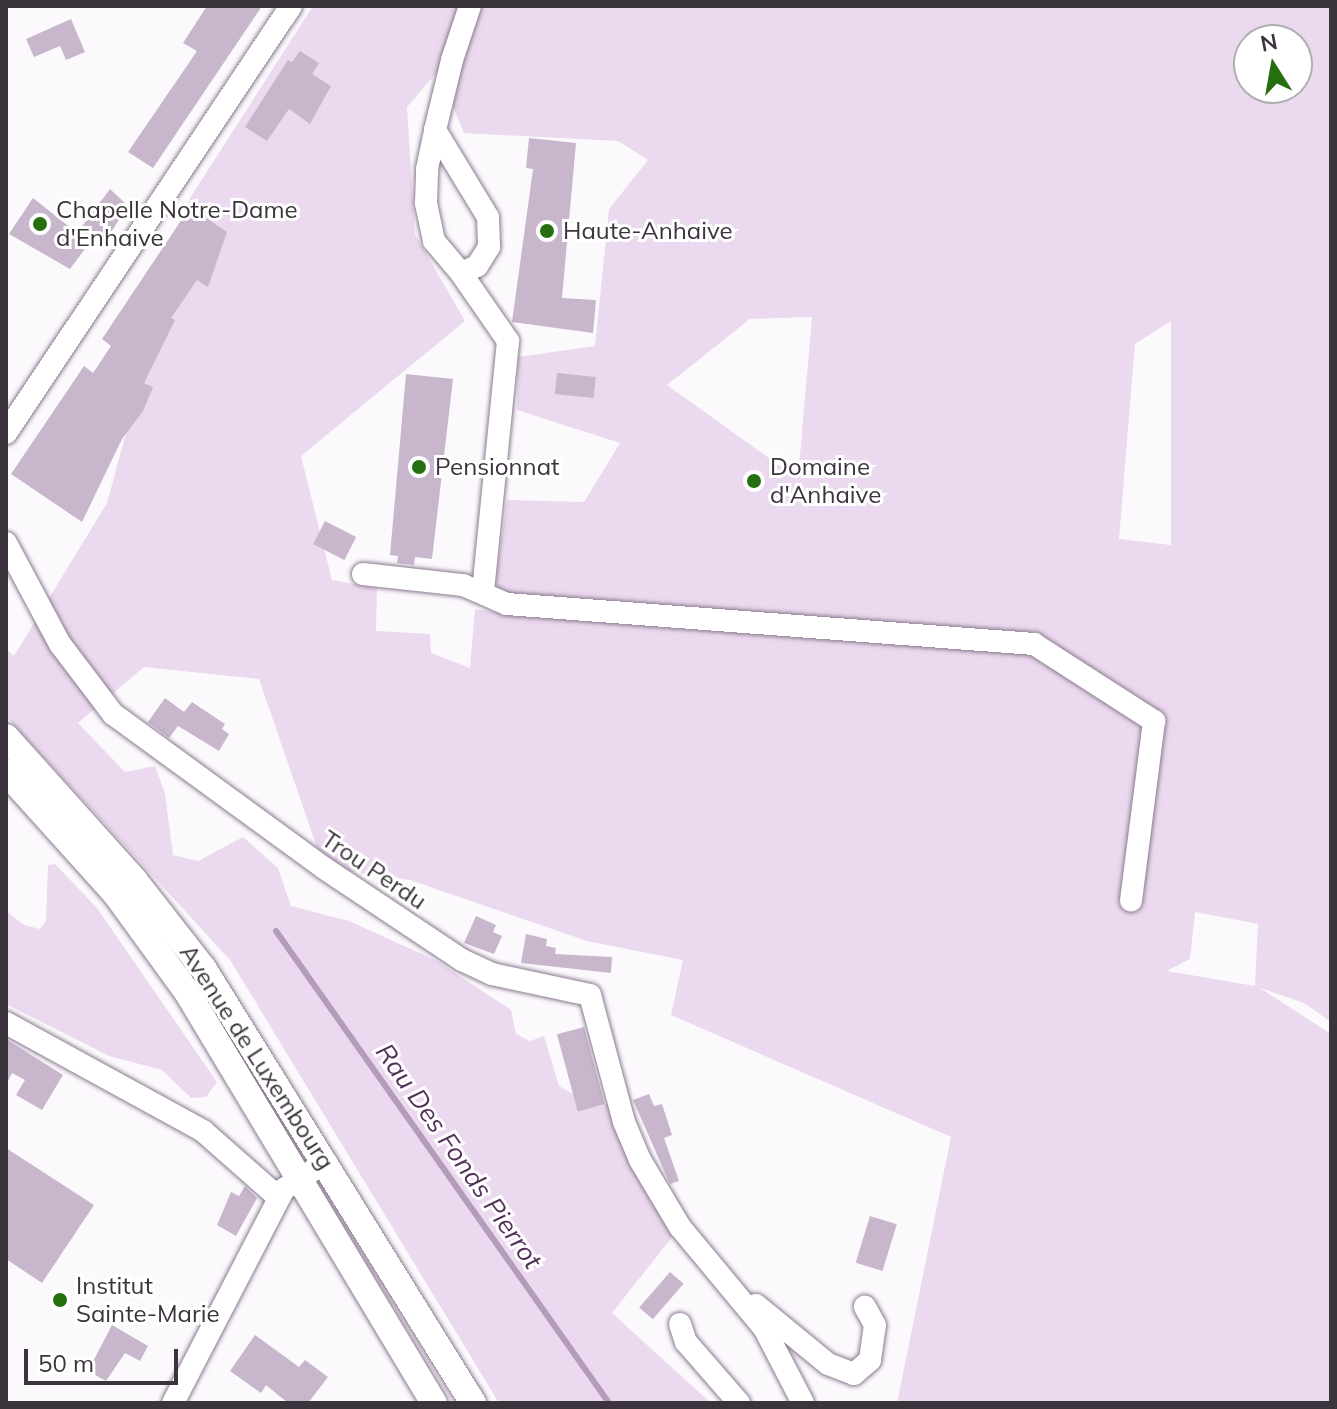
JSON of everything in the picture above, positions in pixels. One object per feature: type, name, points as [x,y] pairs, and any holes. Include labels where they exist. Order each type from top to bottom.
[{"type":"main road","name":"Avenue de Luxembourg","points":[[6,737],[135,881],[203,968],[473,1403]]},
{"type":"main road","name":"Avenue de Luxembourg","points":[[6,772],[115,893],[187,992],[434,1403]]},
{"type":"street","points":[[6,433],[291,6]]},
{"type":"street","points":[[470,6],[435,130],[426,203],[434,241],[461,273],[508,341],[483,593]]},
{"type":"street","points":[[435,130],[488,217],[489,247],[477,266],[461,273]]},
{"type":"street","name":"Trou Perdu","points":[[6,543],[60,644],[113,714],[324,868],[462,960],[492,974],[590,995],[624,1122],[680,1227],[733,1288]]},
{"type":"street","points":[[363,574],[463,585],[507,604],[1034,644],[1154,721],[1131,901]]},
{"type":"street","points":[[6,1023],[203,1131],[279,1198]]},
{"type":"street","points":[[173,1403],[279,1198],[299,1175],[326,1162]]},
{"type":"street","points":[[733,1288],[828,1364],[854,1374],[870,1360],[872,1349],[875,1325],[865,1307]]},
{"type":"street","points":[[733,1288],[764,1328],[803,1403]]},
{"type":"street","points":[[680,1324],[686,1342],[739,1403]]},
{"type":"shaded area","points":[[313,6],[1331,6],[1331,1022],[1304,1003],[1260,988],[1331,1034],[1331,1403],[897,1403],[951,1137],[671,1015],[683,960],[587,941],[410,880],[324,868],[259,679],[144,667],[78,723],[125,772],[155,766],[165,793],[173,855],[198,861],[243,837],[278,868],[291,906],[349,921],[435,960],[511,1010],[516,1034],[530,1041],[544,1036],[559,1086],[596,1107],[619,1100],[680,1227],[612,1313],[711,1403],[499,1403],[230,960],[6,716],[6,649],[14,656],[107,503],[190,198]],"holes":[[[438,71],[464,133],[618,141],[648,160],[609,209],[595,346],[518,357],[517,410],[620,443],[584,502],[507,500],[496,580],[506,614],[475,609],[470,668],[431,653],[430,634],[376,631],[377,588],[332,580],[301,456],[465,321],[415,234],[407,107]],[[812,317],[798,478],[667,385],[750,319]],[[1171,321],[1171,545],[1119,539],[1135,344]],[[1195,912],[1258,924],[1255,986],[1167,971],[1190,959]]]},
{"type":"shaded area","points":[[55,864],[97,908],[217,1082],[206,1097],[191,1098],[162,1070],[109,1056],[6,1004],[6,911],[24,925],[40,929],[46,921],[48,865]]},
{"type":"building","points":[[207,6],[262,6],[153,168],[128,152],[197,51],[183,43]]},
{"type":"building","points":[[71,19],[85,52],[66,60],[60,46],[34,57],[26,39]]},
{"type":"building","points":[[300,51],[319,63],[312,74],[331,86],[310,124],[289,109],[267,141],[245,127],[288,60],[292,62]]},
{"type":"building","name":"Haute-Anhaive","points":[[529,138],[576,143],[562,298],[596,300],[593,333],[512,322],[533,169],[526,168]]},
{"type":"building","name":"Chapelle Notre-Dame d'Enhaive","points":[[110,189],[128,206],[106,240],[96,234],[70,269],[9,234],[33,198],[77,233]]},
{"type":"building","points":[[190,207],[227,232],[208,287],[197,280],[171,318],[175,320],[144,383],[153,387],[143,411],[122,439],[82,522],[11,474],[84,366],[93,373],[111,346],[102,339]]},
{"type":"building","points":[[557,373],[596,377],[594,398],[555,394]]},
{"type":"building","name":"Pensionnat","points":[[406,374],[453,379],[432,559],[415,557],[414,565],[397,563],[398,556],[390,555]]},
{"type":"building","points":[[325,521],[356,537],[344,560],[313,544]]},
{"type":"building","points":[[165,698],[184,712],[192,702],[225,724],[222,729],[229,734],[219,751],[178,726],[169,738],[148,722]]},
{"type":"building","points":[[476,916],[496,925],[493,932],[502,936],[494,954],[464,943]]},
{"type":"building","points":[[526,934],[547,939],[546,946],[556,948],[555,954],[612,957],[611,973],[521,963]]},
{"type":"building","points":[[584,1027],[605,1104],[578,1112],[557,1034]]},
{"type":"building","points":[[6,1039],[63,1075],[42,1110],[16,1095],[25,1080],[12,1073],[6,1085]]},
{"type":"building","points":[[649,1094],[654,1106],[662,1104],[672,1135],[664,1138],[679,1181],[670,1184],[633,1100]]},
{"type":"building","points":[[6,1148],[94,1205],[42,1283],[6,1259]]},
{"type":"building","points":[[245,1186],[257,1198],[236,1236],[217,1225],[231,1192],[239,1196]]},
{"type":"building","points":[[870,1216],[897,1224],[882,1271],[856,1263]]},
{"type":"building","points":[[670,1272],[684,1284],[653,1319],[639,1307]]},
{"type":"building","points":[[112,1325],[148,1346],[140,1361],[125,1353],[106,1381],[88,1371]]},
{"type":"building","points":[[255,1335],[299,1367],[305,1360],[328,1377],[308,1403],[288,1403],[266,1385],[261,1393],[230,1371]]},
{"type":"waterway","name":"Rau Des Fonds Pierrot","points":[[276,931],[609,1403]]},
{"type":"place","name":"Chapelle Notre-Dame d'Enhaive","points":[[40,224]]},
{"type":"place","name":"Haute-Anhaive","points":[[547,231]]},
{"type":"place","name":"Pensionnat","points":[[419,467]]},
{"type":"place","name":"Domaine d'Anhaive","points":[[754,481]]},
{"type":"place","name":"Institut Sainte-Marie","points":[[60,1300]]}]
